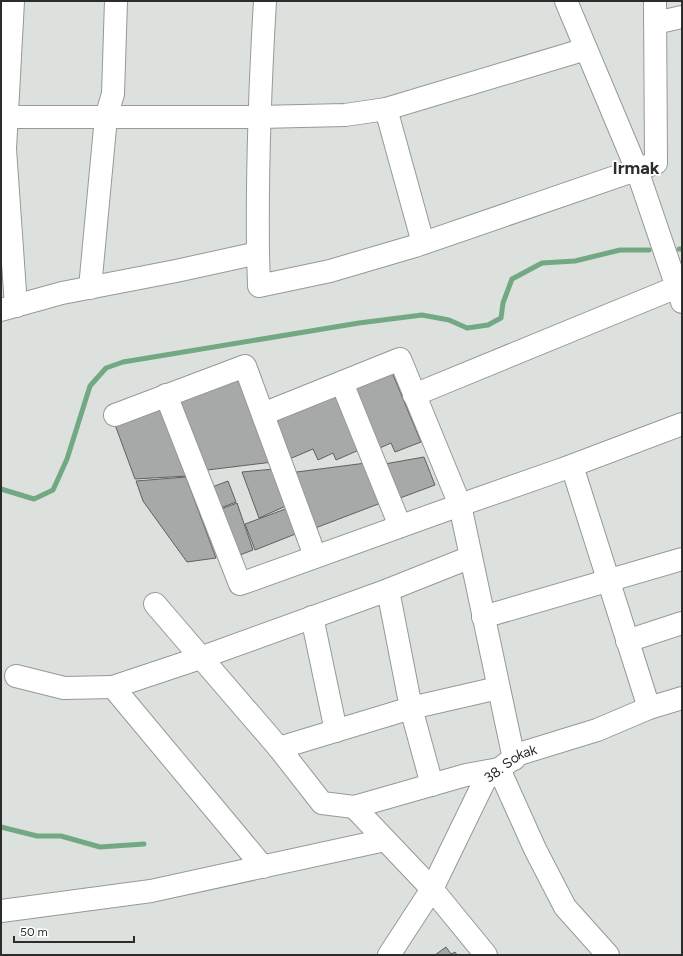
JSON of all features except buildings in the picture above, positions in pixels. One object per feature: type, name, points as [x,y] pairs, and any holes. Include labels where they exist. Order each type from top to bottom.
[{"type":"street","points":[[13,1],[4,117],[8,308],[62,293],[258,253]]},
{"type":"street","points":[[90,288],[106,118],[113,94],[116,1]]},
{"type":"street","points":[[265,1],[257,170],[259,286],[330,271],[423,243],[656,163],[655,1]]},
{"type":"street","points":[[414,395],[680,295],[637,170],[566,1]]},
{"type":"street","points":[[655,23],[682,17]]},
{"type":"street","points":[[4,117],[106,118],[345,115],[386,110],[586,49]]},
{"type":"street","points":[[386,110],[423,243]]},
{"type":"street","points":[[263,414],[400,359],[460,505],[498,688],[506,764],[536,849],[565,907],[608,955]]},
{"type":"street","points":[[115,415],[166,394],[245,366],[315,556]]},
{"type":"street","points":[[342,383],[400,526]]},
{"type":"street","points":[[166,394],[240,584],[315,556],[572,466],[682,424]]},
{"type":"street","points":[[572,466],[649,708]]},
{"type":"street","points":[[16,676],[64,688],[113,687],[200,658],[388,590],[471,557]]},
{"type":"street","points":[[484,617],[682,559]]},
{"type":"street","points":[[388,590],[411,708],[432,785]]},
{"type":"street","points":[[155,604],[279,748],[322,803],[354,808],[506,764]]},
{"type":"street","points":[[312,617],[336,731]]},
{"type":"street","points":[[627,641],[682,623]]},
{"type":"street","points":[[113,687],[263,866]]},
{"type":"street","points":[[279,748],[411,708],[498,688]]},
{"type":"street","name":"38. Sokak","points":[[389,955],[432,889],[485,780],[519,754],[597,730],[649,708],[682,698]]},
{"type":"street","points":[[354,808],[432,889],[486,955]]},
{"type":"street","points":[[1,912],[151,891],[385,840]]},
{"type":"waterway","points":[[1,489],[34,499],[53,490],[67,459],[90,386],[106,368],[123,362],[359,323],[422,315],[449,320],[467,328],[488,325],[501,318],[503,303],[512,279],[542,263],[575,261],[620,250],[649,250]]},
{"type":"waterway","points":[[1,827],[37,836],[61,836],[100,847],[144,844]]},
{"type":"district","name":"Irmak","points":[[636,168]]}]
